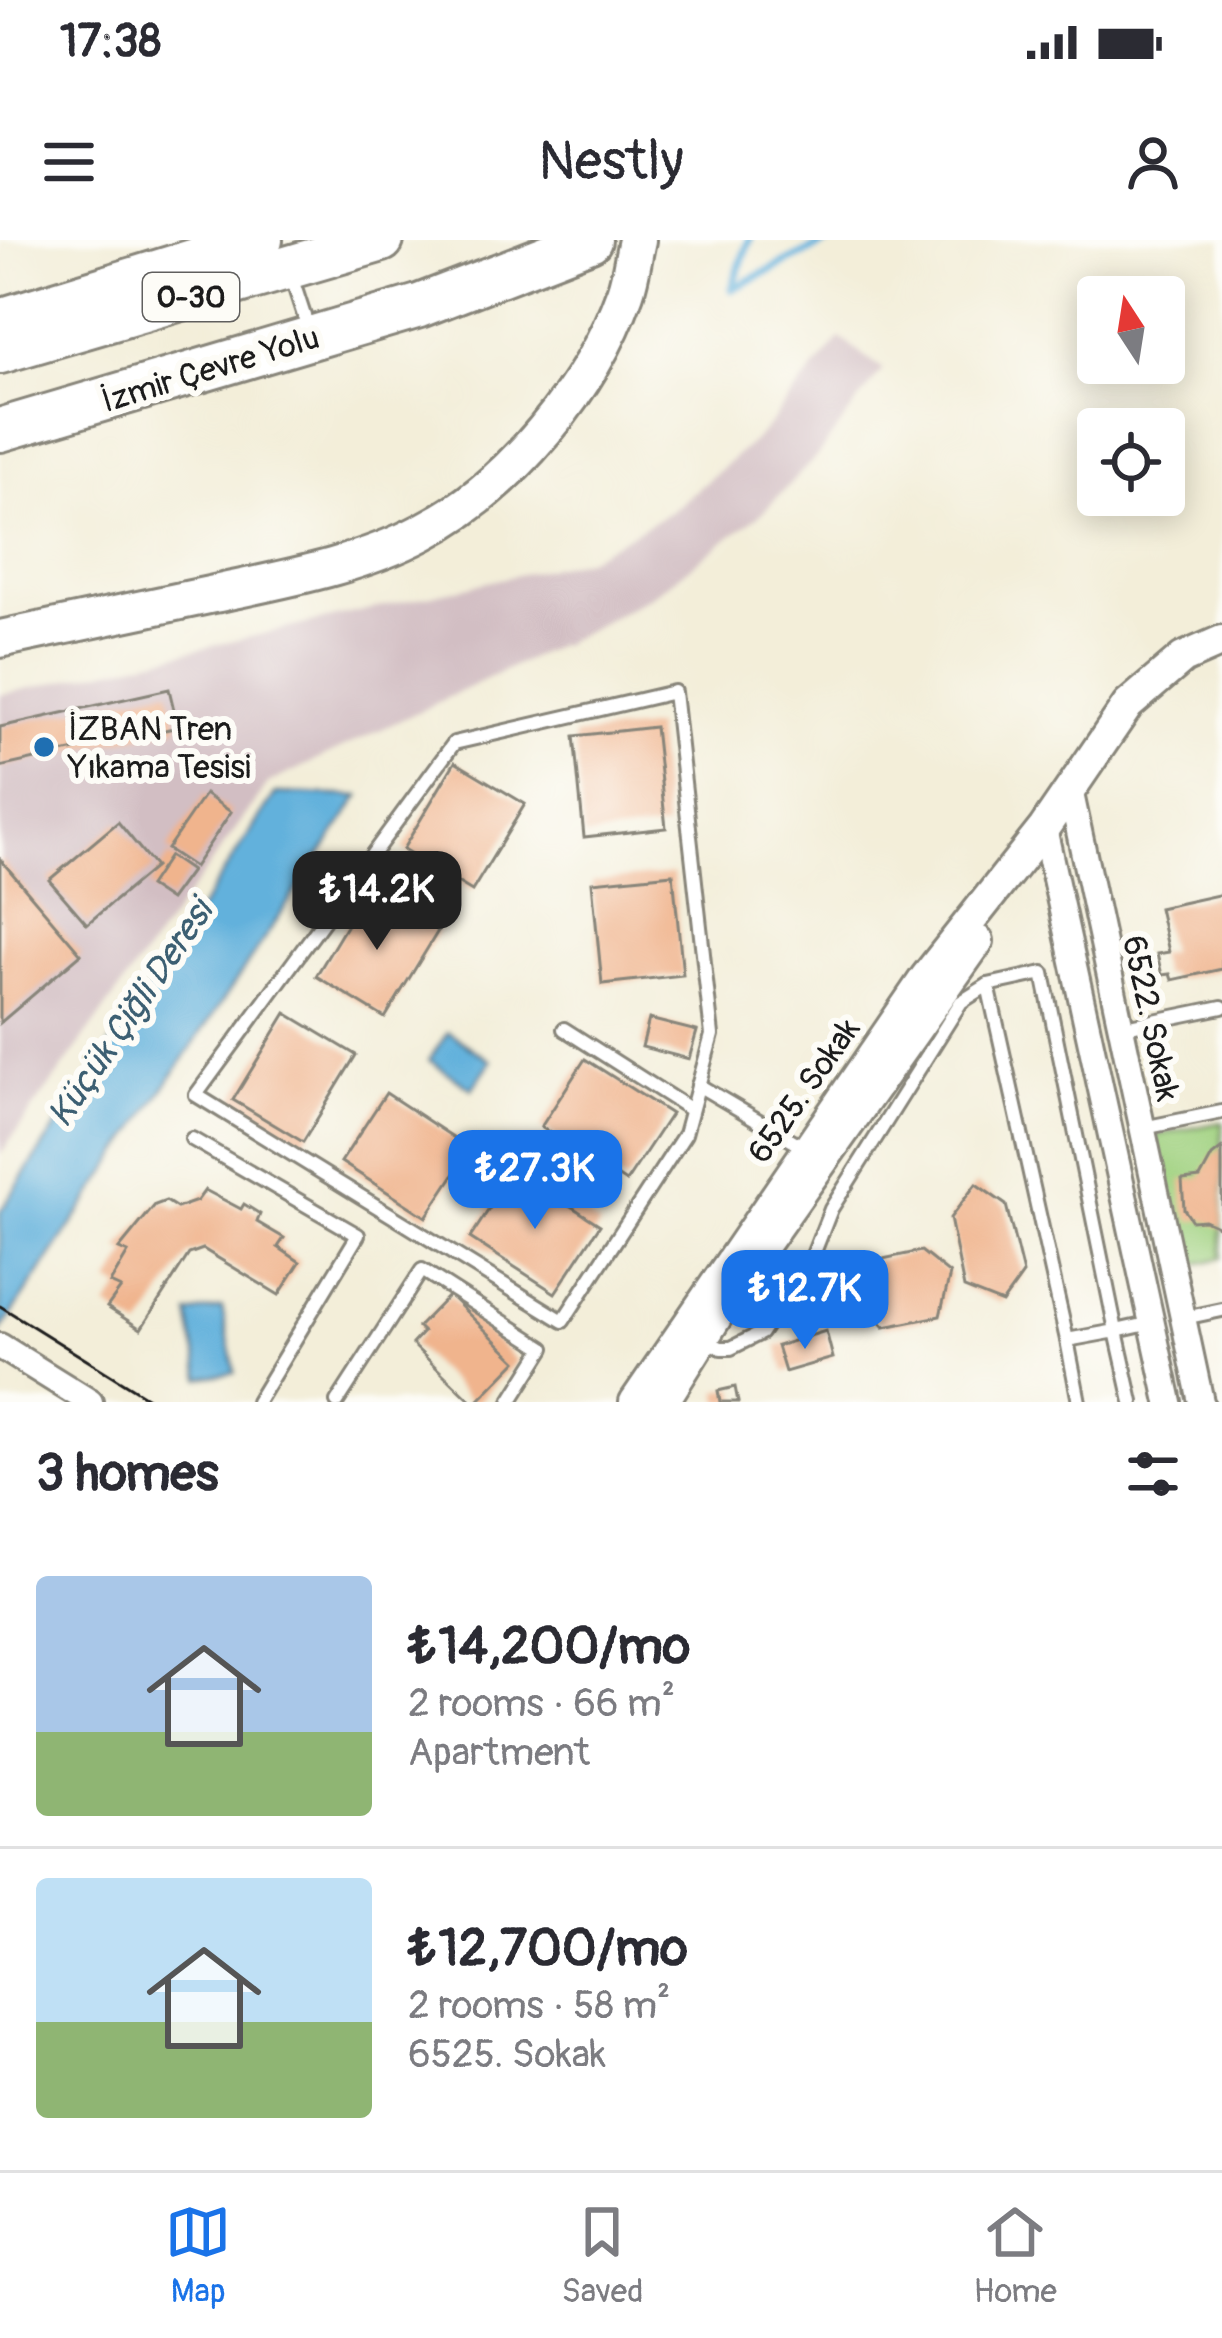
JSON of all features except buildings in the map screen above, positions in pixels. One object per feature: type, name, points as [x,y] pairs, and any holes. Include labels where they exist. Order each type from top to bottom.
[{"type":"highway","name":"O-30","points":[[0,352],[275,255],[382,240]]},
{"type":"highway","name":"İzmir Çevre Yolu","points":[[0,430],[419,306],[590,240]]},
{"type":"highway","points":[[0,320],[275,255]]},
{"type":"highway","points":[[0,444],[224,365]]},
{"type":"main road","points":[[0,639],[288,578],[362,557],[424,532],[482,494],[551,424],[597,356],[626,291],[637,240]]},
{"type":"street","name":"6525. Sokak","points":[[635,1402],[926,976],[1044,828],[1128,705],[1184,658],[1222,640]]},
{"type":"street","name":"6522. Sokak","points":[[1070,789],[1201,1402]]},
{"type":"street","name":"6525. Sokak","points":[[669,1399],[758,1252],[1037,854],[1044,828]]},
{"type":"street","name":"6522. Sokak","points":[[1044,828],[1169,1402]]},
{"type":"street","points":[[4,1349],[90,1402]]},
{"type":"lane","points":[[275,255],[311,338]]},
{"type":"lane","points":[[674,692],[712,1034],[691,1110],[685,1134],[563,1321],[196,1095],[454,743],[674,692]]},
{"type":"lane","points":[[702,1339],[721,1348],[752,1340],[813,1255],[831,1208],[961,1002],[988,986],[1043,973],[1132,1402]]},
{"type":"lane","points":[[988,986],[1079,1402]]},
{"type":"lane","points":[[1120,1028],[1222,1007]]},
{"type":"lane","points":[[564,1029],[691,1110]]},
{"type":"lane","points":[[698,1085],[805,1148]]},
{"type":"lane","points":[[1142,1128],[1222,1112]]},
{"type":"lane","points":[[192,1138],[358,1235],[257,1402]]},
{"type":"lane","points":[[758,1252],[797,1279]]},
{"type":"lane","points":[[337,1402],[422,1270],[544,1348],[510,1402]]},
{"type":"lane","points":[[1183,1318],[1222,1310]]},
{"type":"lane","points":[[1067,1340],[1152,1323]]},
{"type":"shaded area","points":[[840,338],[883,369],[817,456],[761,514],[651,596],[269,783],[0,1155],[0,695],[586,559],[672,511],[760,435]]},
{"type":"green space","points":[[1222,1122],[1222,1258],[1180,1268],[1152,1136]]},
{"type":"water","points":[[276,793],[360,796],[0,1332],[0,1212]]},
{"type":"water","points":[[448,1032],[491,1061],[472,1089],[429,1060]]},
{"type":"water","points":[[222,1308],[235,1372],[201,1378],[189,1314]]},
{"type":"waterway","name":"Küçük Çiğli Deresi","points":[[732,289],[749,240]]},
{"type":"waterway","points":[[732,289],[831,240]]},
{"type":"tram line","points":[[0,1306],[154,1402]]},
{"type":"place","name":"İZBAN Tren Yıkama Tesisi","points":[[44,747]]}]
